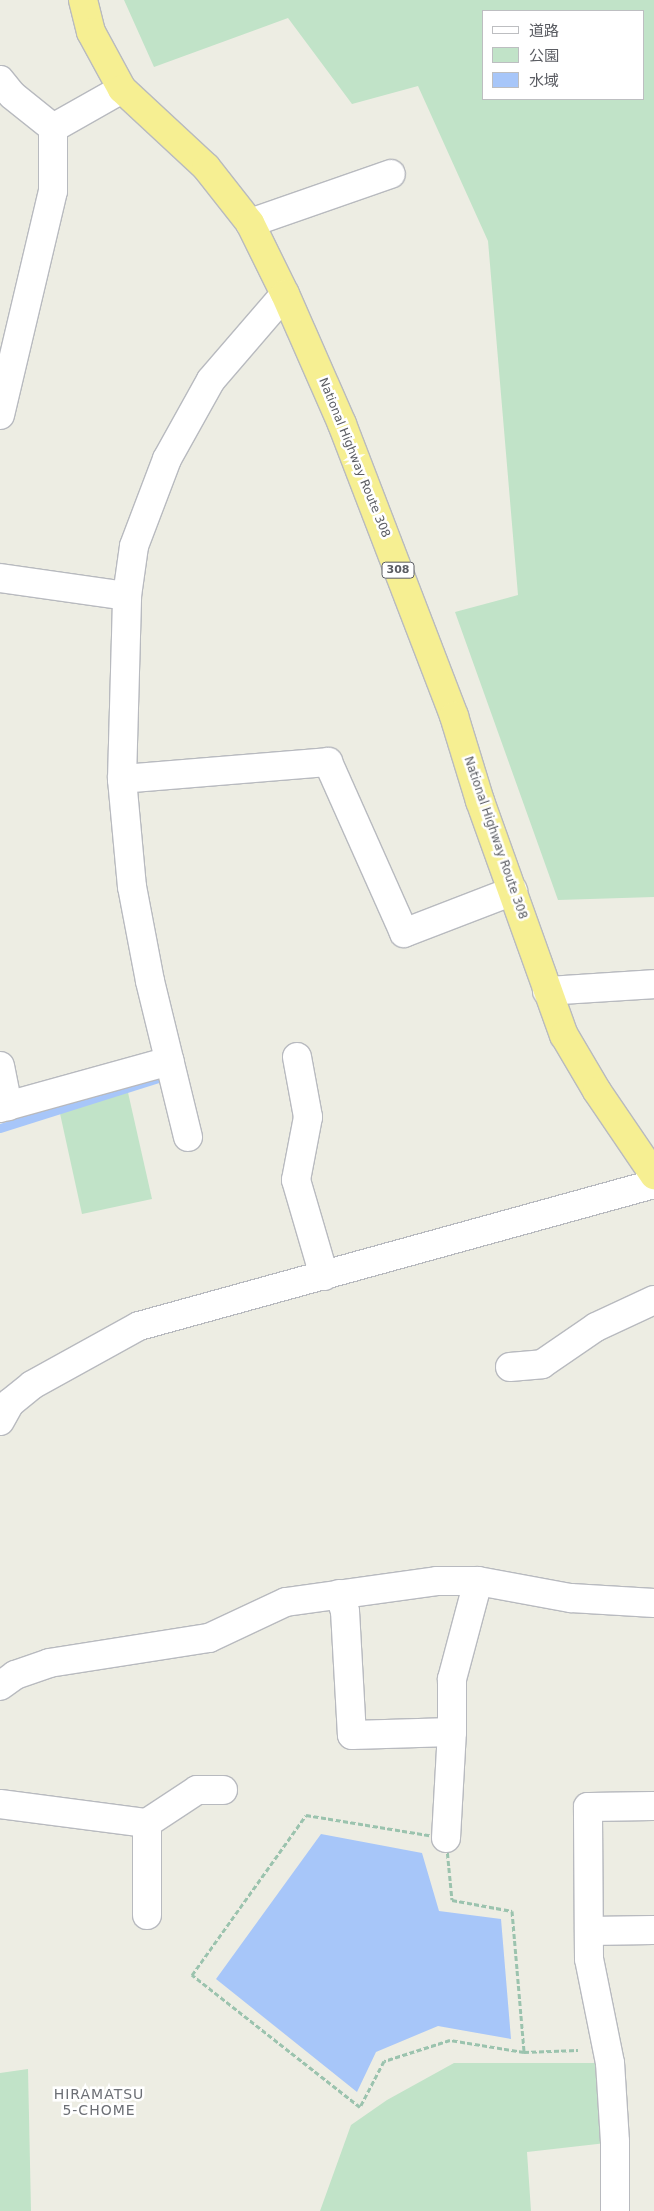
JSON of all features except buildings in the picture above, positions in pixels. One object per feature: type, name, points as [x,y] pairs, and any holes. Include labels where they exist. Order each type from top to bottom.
[{"type":"highway","name":"National Highway Route 308","points":[[83,0],[91,32],[122,89],[206,167],[250,223],[285,294],[342,424],[454,716],[480,801],[547,991],[569,1043],[597,1091],[654,1175]]},
{"type":"street","points":[[0,80],[12,95],[53,128]]},
{"type":"street","points":[[53,128],[122,89]]},
{"type":"street","points":[[0,415],[53,190],[53,128]]},
{"type":"street","points":[[250,223],[391,174]]},
{"type":"street","points":[[188,1137],[150,982],[132,887],[122,779],[127,596],[134,546],[167,459],[211,380],[285,294]]},
{"type":"street","points":[[0,578],[127,596]]},
{"type":"street","points":[[122,779],[328,762],[404,933],[513,891]]},
{"type":"street","points":[[547,991],[654,984]]},
{"type":"street","points":[[297,1057],[308,1117],[296,1180],[324,1276]]},
{"type":"street","points":[[0,1066],[4,1107],[170,1061]]},
{"type":"street","points":[[0,1421],[10,1403],[32,1385],[139,1326],[654,1184]]},
{"type":"street","points":[[510,1367],[542,1364],[596,1327],[654,1300]]},
{"type":"street","points":[[0,1686],[15,1675],[50,1663],[209,1638],[286,1602],[437,1581],[478,1581],[571,1598],[654,1603]]},
{"type":"street","points":[[446,1838],[452,1732],[452,1679],[478,1581]]},
{"type":"street","points":[[339,1594],[345,1611],[352,1735],[452,1732]]},
{"type":"street","points":[[0,1804],[148,1823],[197,1790],[223,1790]]},
{"type":"street","points":[[615,2211],[615,2142],[609,2048],[589,1959],[588,1807],[654,1806]]},
{"type":"street","points":[[147,1915],[148,1823]]},
{"type":"street","points":[[589,1931],[654,1930]]},
{"type":"path","points":[[524,2052],[512,1911],[452,1900],[446,1838],[306,1815],[192,1975],[360,2107],[384,2061],[450,2040],[524,2052],[609,2048]]},
{"type":"green space","points":[[124,0],[654,0],[654,897],[558,900],[455,612],[518,595],[488,241],[418,86],[352,104],[288,18],[154,67]]},
{"type":"green space","points":[[127,1088],[152,1199],[82,1214],[59,1109]]},
{"type":"green space","points":[[454,2063],[610,2063],[615,2142],[527,2152],[531,2211],[320,2211],[351,2125],[387,2100]]},
{"type":"green space","points":[[28,2069],[31,2211],[0,2211],[0,2073]]},
{"type":"water","points":[[321,1834],[422,1853],[439,1911],[501,1919],[511,2039],[438,2026],[376,2052],[357,2092],[216,1979]]},
{"type":"waterway","points":[[0,1128],[168,1075]]},
{"type":"district","name":"HIRAMATSU 5-CHOME","points":[[99,2102]]}]
